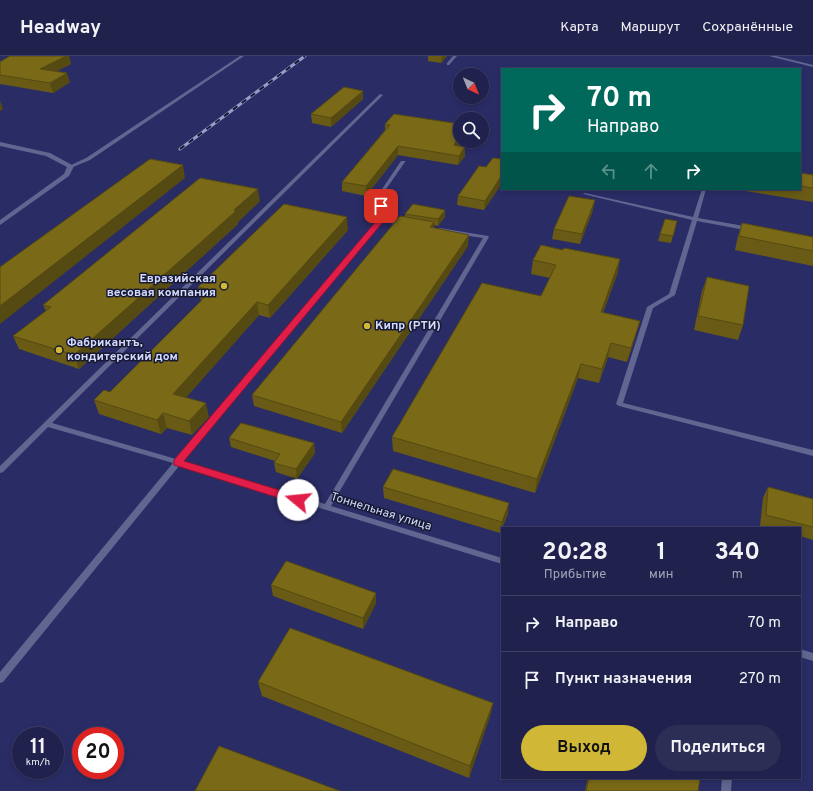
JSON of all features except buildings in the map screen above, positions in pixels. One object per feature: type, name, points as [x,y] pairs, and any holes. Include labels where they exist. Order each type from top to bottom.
[{"type":"street","points":[[0,144],[48,154],[71,166],[67,175],[0,223]]},
{"type":"lane","points":[[71,166],[88,159],[242,56]]},
{"type":"lane","points":[[448,64],[455,56]]},
{"type":"lane","points":[[771,56],[813,66]]},
{"type":"lane","points":[[0,470],[381,95]]},
{"type":"lane","points":[[0,679],[178,462],[381,220],[382,192],[403,162]]},
{"type":"lane","points":[[704,190],[672,296],[650,307],[619,404],[813,453]]},
{"type":"lane","points":[[585,194],[695,219],[758,231]]},
{"type":"lane","points":[[381,220],[411,225]]},
{"type":"lane","points":[[326,508],[486,237],[433,229]]},
{"type":"lane","name":"Тоннельная улица","points":[[47,424],[178,462],[501,562]]},
{"type":"lane","points":[[801,653],[813,657]]},
{"type":"lane","points":[[726,791],[727,779]]},
{"type":"railway","points":[[180,149],[305,56]]},
{"type":"place","name":"Евразийская весовая компания","points":[[224,286]]},
{"type":"place","name":"Кипр (РТИ)","points":[[367,326]]},
{"type":"place","name":"Фабрикантъ, кондитерский дом","points":[[59,350]]},
{"type":"route","points":[[298,500],[178,462],[381,220],[381,206]]}]
